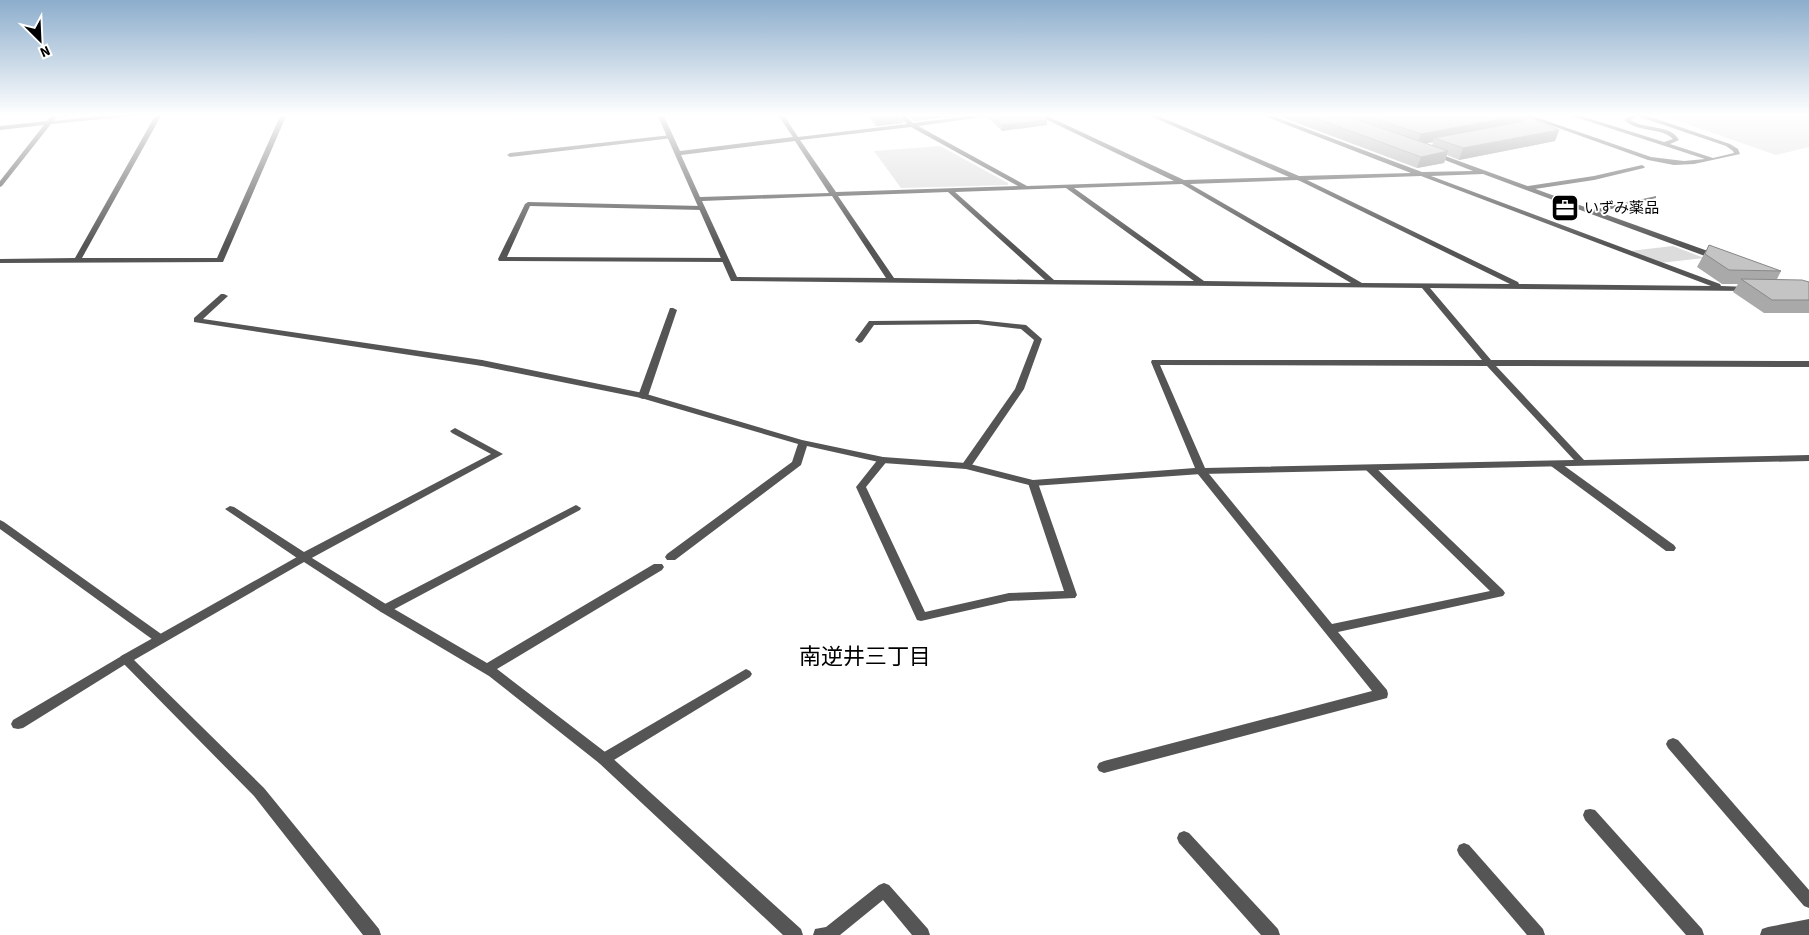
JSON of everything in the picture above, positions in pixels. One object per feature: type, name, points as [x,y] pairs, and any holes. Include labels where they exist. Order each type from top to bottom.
[{"type":"street","points":[[0,185],[21,158]]},
{"type":"street","points":[[77,261],[135,158]]},
{"type":"street","points":[[0,261],[220,260],[265,158]]},
{"type":"street","points":[[680,158],[734,280],[1754,289]]},
{"type":"street","points":[[809,158],[892,281]]},
{"type":"street","points":[[972,158],[1027,188]]},
{"type":"street","points":[[1130,158],[1184,183],[1360,286]]},
{"type":"street","points":[[1250,158],[1302,180],[1518,286]]},
{"type":"street","points":[[1377,158],[1725,289]]},
{"type":"street","points":[[1442,158],[1720,258]]},
{"type":"street","points":[[1646,158],[1668,163],[1689,164],[1721,158]]},
{"type":"street","points":[[1704,158],[1711,160]]},
{"type":"street","points":[[1528,188],[1594,178],[1642,167]]},
{"type":"street","points":[[699,199],[1302,180],[1484,172]]},
{"type":"street","points":[[1068,187],[1203,284]]},
{"type":"street","points":[[950,190],[1052,282]]},
{"type":"street","points":[[1594,211],[1654,197]]},
{"type":"street","points":[[702,208],[528,204],[502,259],[725,260]]},
{"type":"street","points":[[1425,287],[1489,363],[1582,462]]},
{"type":"street","points":[[224,296],[197,320],[482,363],[643,396],[803,442],[884,460],[966,466],[1032,483],[1201,470],[1809,458]]},
{"type":"street","points":[[643,396],[673,310]]},
{"type":"street","points":[[859,340],[872,323],[978,322],[1023,327],[1038,339],[1019,389],[966,466]]},
{"type":"street","points":[[1104,767],[1382,694],[1201,470],[1155,362],[1809,364]]},
{"type":"street","points":[[18,724],[125,659],[304,557],[498,454],[455,431]]},
{"type":"street","points":[[671,557],[797,463],[803,442]]},
{"type":"street","points":[[884,460],[861,487],[921,617],[1009,597],[1071,595],[1032,483]]},
{"type":"street","points":[[1555,464],[1670,548]]},
{"type":"street","points":[[1330,629],[1499,592],[1370,468]]},
{"type":"street","points":[[385,609],[576,508]]},
{"type":"street","points":[[230,509],[385,609],[488,669],[604,759],[795,935]]},
{"type":"street","points":[[0,524],[160,639]]},
{"type":"street","points":[[488,669],[658,567]]},
{"type":"street","points":[[125,659],[259,792],[374,935]]},
{"type":"street","points":[[604,759],[746,674]]},
{"type":"street","points":[[1673,744],[1809,901]]},
{"type":"street","points":[[1590,815],[1696,935]]},
{"type":"street","points":[[1184,838],[1272,935]]},
{"type":"street","points":[[1464,850],[1537,935]]},
{"type":"street","points":[[821,935],[829,934],[884,890],[922,935]]},
{"type":"street","points":[[1768,935],[1809,926]]},
{"type":"shaded area","points":[[879,158],[961,158],[1008,183],[1008,185],[901,188]]},
{"type":"shaded area","points":[[1673,246],[1704,258],[1660,263],[1630,251]]},
{"type":"building","points":[[1709,245],[1781,271],[1729,270],[1705,254]]},
{"type":"building","points":[[1741,279],[1802,280],[1809,282],[1809,300],[1772,300]]},
{"type":"place","name":"いずみ薬品","points":[[1565,208]]},
{"type":"district","name":"南逆井三丁目","points":[[865,657]]}]
